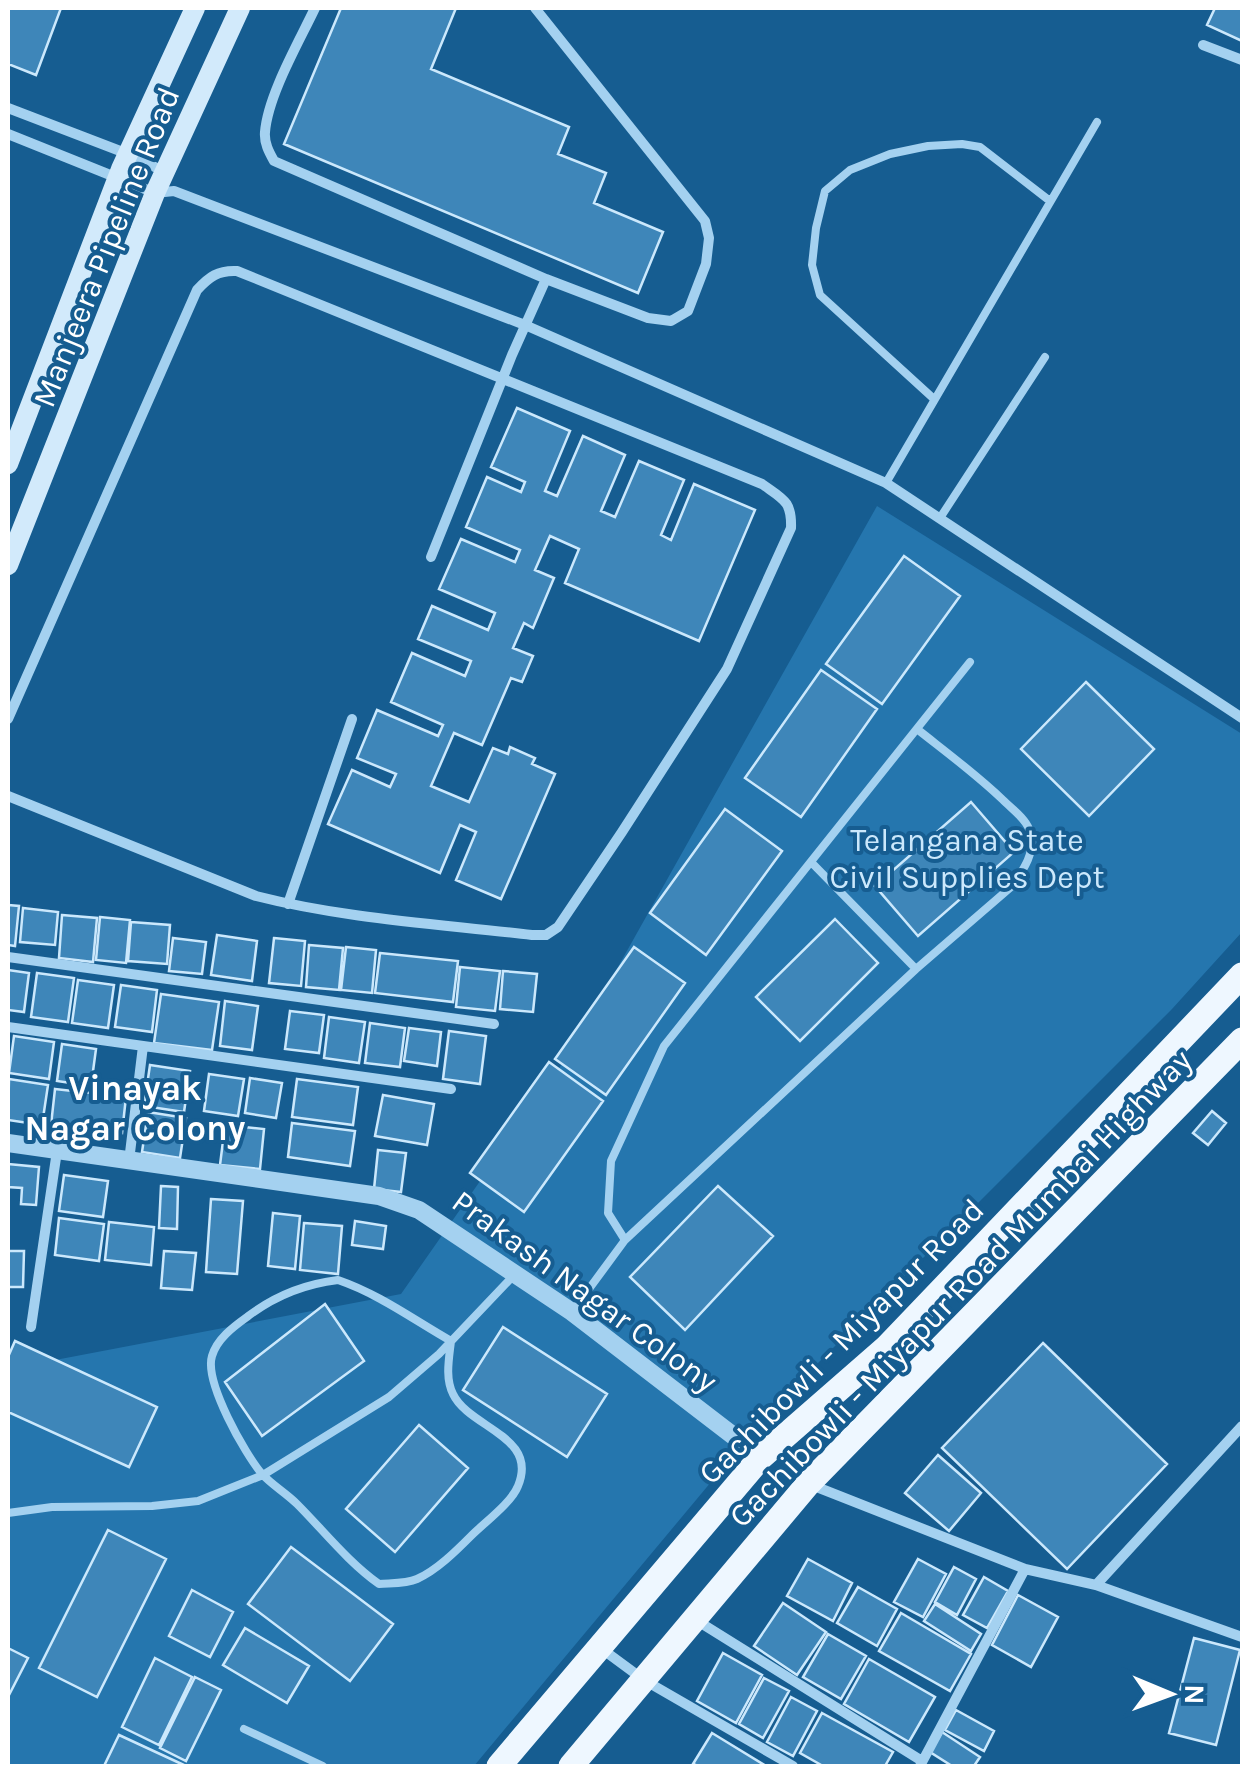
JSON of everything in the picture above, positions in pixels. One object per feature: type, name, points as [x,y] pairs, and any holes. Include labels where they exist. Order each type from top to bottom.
[{"type":"main road","name":"Manjeera Pipeline Road","points":[[8,464],[118,177],[195,8]]},
{"type":"main road","name":"Manjeera Pipeline Road","points":[[8,565],[240,8]]},
{"type":"main road","name":"Gachibowli - Miyapur Road","points":[[499,1766],[761,1457],[887,1347],[1242,975]]},
{"type":"main road","name":"Gachibowli - Miyapur Road Mumbai Highway","points":[[578,1764],[808,1484],[1242,1040]]},
{"type":"main road","points":[[938,1294],[964,1326]]},
{"type":"street","points":[[314,8],[273,99],[265,132],[267,149],[274,161],[546,278],[648,318],[671,321],[688,311],[706,264],[709,238],[705,221],[535,8]]},
{"type":"street","points":[[1203,45],[1242,60]]},
{"type":"street","points":[[8,108],[128,154],[165,186]]},
{"type":"street","points":[[8,134],[118,177],[165,186],[525,325],[886,482],[1242,718]]},
{"type":"street","points":[[8,719],[197,290],[209,277],[224,270],[237,271],[762,484],[792,511],[791,528],[727,669],[558,927],[546,934],[288,904],[256,896],[8,796]]},
{"type":"street","points":[[431,557],[546,278]]},
{"type":"street","points":[[288,904],[352,719]]},
{"type":"street","points":[[8,957],[494,1024]]},
{"type":"street","points":[[8,1026],[452,1089]]},
{"type":"street","points":[[129,1161],[143,1046]]},
{"type":"street","name":"Prakash Nagar Colony","points":[[8,1143],[379,1196],[419,1210],[572,1312],[761,1457]]},
{"type":"street","points":[[31,1327],[58,1151]]},
{"type":"street","points":[[1096,1585],[1242,1426]]},
{"type":"street","points":[[808,1484],[1025,1570],[1096,1585],[1242,1637]]},
{"type":"street","points":[[696,1620],[921,1764],[1025,1570]]},
{"type":"street","points":[[601,1648],[644,1680],[793,1766]]},
{"type":"lane","points":[[886,482],[1097,122]]},
{"type":"lane","points":[[934,399],[820,295],[812,265],[825,191],[850,170],[890,154],[962,144],[980,148],[1050,200]]},
{"type":"lane","points":[[940,518],[1045,357]]},
{"type":"lane","points":[[624,1240],[608,1214],[611,1160],[664,1046],[970,662]]},
{"type":"lane","points":[[572,1312],[624,1240],[1011,887],[1022,872],[1032,850],[1029,829],[980,779],[917,730]]},
{"type":"lane","points":[[811,862],[916,970]]},
{"type":"lane","points":[[8,1514],[52,1506],[152,1506],[198,1501],[263,1475],[390,1397],[451,1342],[514,1275]]},
{"type":"lane","points":[[338,1280],[373,1293],[451,1342],[447,1368],[452,1393],[464,1410],[500,1432],[517,1450],[522,1470],[517,1489],[455,1553],[417,1579],[380,1584],[360,1570],[285,1492],[263,1475],[215,1390],[210,1360],[218,1343],[258,1308],[295,1290],[338,1280]]},
{"type":"lane","points":[[244,1729],[322,1766]]},
{"type":"green space","name":"Telangana State Civil Supplies Dept","points":[[877,506],[1242,734],[1242,932],[1172,1009],[772,1409],[474,1766],[8,1765],[8,1369],[401,1294],[569,1054]]},
{"type":"building","points":[[8,8],[61,8],[36,75],[8,64]]},
{"type":"building","points":[[341,8],[456,8],[431,69],[569,127],[558,154],[606,173],[594,203],[663,232],[638,293],[284,144]]},
{"type":"building","points":[[1215,8],[1242,8],[1242,41],[1207,25]]},
{"type":"building","points":[[517,408],[570,431],[545,491],[557,496],[583,436],[625,455],[601,511],[615,517],[639,461],[684,480],[661,535],[671,540],[694,484],[755,510],[699,641],[565,583],[579,549],[550,536],[535,570],[554,578],[533,628],[524,623],[513,648],[533,656],[522,682],[511,678],[482,745],[454,733],[431,786],[469,802],[493,748],[508,754],[510,747],[535,758],[532,764],[555,774],[501,899],[456,880],[476,832],[460,825],[440,873],[328,824],[352,770],[390,787],[396,774],[357,758],[377,710],[438,736],[443,725],[391,702],[412,653],[465,676],[471,661],[418,639],[432,606],[488,630],[495,613],[439,589],[461,539],[515,562],[520,550],[466,527],[487,477],[521,492],[525,482],[491,467]]},
{"type":"building","points":[[904,556],[960,596],[882,704],[826,664]]},
{"type":"building","points":[[821,670],[877,709],[801,817],[745,778]]},
{"type":"building","points":[[1086,682],[1154,749],[1089,816],[1021,749]]},
{"type":"building","points":[[971,802],[1014,852],[918,936],[875,886]]},
{"type":"building","points":[[725,809],[782,851],[706,955],[650,913]]},
{"type":"building","points":[[8,905],[19,906],[15,946],[8,945]]},
{"type":"building","points":[[23,908],[58,912],[55,945],[20,942]]},
{"type":"building","points":[[62,915],[97,918],[93,962],[59,958]]},
{"type":"building","points":[[100,917],[130,920],[126,963],[96,960]]},
{"type":"building","points":[[835,919],[878,963],[800,1041],[756,997]]},
{"type":"building","points":[[131,922],[170,925],[167,964],[128,961]]},
{"type":"building","points":[[217,935],[257,941],[252,981],[211,975]]},
{"type":"building","points":[[173,938],[206,942],[202,974],[169,971]]},
{"type":"building","points":[[274,938],[305,941],[301,986],[269,983]]},
{"type":"building","points":[[309,945],[343,948],[339,990],[306,987]]},
{"type":"building","points":[[346,947],[376,950],[372,993],[341,990]]},
{"type":"building","points":[[634,947],[685,983],[606,1095],[555,1059]]},
{"type":"building","points":[[380,953],[458,961],[453,1002],[375,993]]},
{"type":"building","points":[[460,967],[500,971],[495,1011],[456,1007]]},
{"type":"building","points":[[8,970],[29,973],[24,1012],[8,1010]]},
{"type":"building","points":[[503,971],[537,974],[533,1012],[500,1009]]},
{"type":"building","points":[[37,973],[74,978],[68,1022],[31,1017]]},
{"type":"building","points":[[78,980],[114,985],[108,1028],[72,1023]]},
{"type":"building","points":[[121,985],[157,990],[152,1032],[115,1027]]},
{"type":"building","points":[[161,994],[219,1002],[212,1050],[154,1043]]},
{"type":"building","points":[[225,1001],[258,1006],[252,1050],[220,1046]]},
{"type":"building","points":[[290,1011],[324,1015],[319,1053],[285,1049]]},
{"type":"building","points":[[329,1017],[365,1022],[359,1063],[324,1058]]},
{"type":"building","points":[[370,1023],[405,1028],[400,1067],[365,1063]]},
{"type":"building","points":[[409,1028],[441,1032],[437,1066],[404,1061]]},
{"type":"building","points":[[449,1031],[486,1036],[480,1084],[443,1079]]},
{"type":"building","points":[[14,1036],[54,1042],[49,1079],[9,1073]]},
{"type":"building","points":[[62,1044],[96,1049],[91,1086],[57,1081]]},
{"type":"building","points":[[549,1062],[603,1101],[524,1212],[470,1173]]},
{"type":"building","points":[[150,1065],[190,1071],[184,1112],[144,1106]]},
{"type":"building","points":[[209,1074],[244,1079],[238,1116],[204,1111]]},
{"type":"building","points":[[250,1078],[282,1083],[276,1118],[245,1113]]},
{"type":"building","points":[[9,1079],[48,1085],[42,1125],[8,1120]]},
{"type":"building","points":[[297,1079],[358,1087],[353,1125],[292,1117]]},
{"type":"building","points":[[55,1089],[126,1097],[122,1133],[51,1125]]},
{"type":"building","points":[[383,1095],[434,1104],[427,1145],[375,1136]]},
{"type":"building","points":[[1212,1111],[1226,1123],[1208,1145],[1193,1133]]},
{"type":"building","points":[[148,1112],[186,1118],[180,1158],[142,1152]]},
{"type":"building","points":[[292,1123],[355,1131],[350,1166],[288,1157]]},
{"type":"building","points":[[225,1125],[264,1129],[260,1169],[220,1165]]},
{"type":"building","points":[[378,1150],[406,1153],[401,1192],[374,1189]]},
{"type":"building","points":[[8,1164],[39,1167],[36,1205],[21,1204],[22,1188],[8,1187]]},
{"type":"building","points":[[64,1175],[108,1181],[103,1217],[59,1211]]},
{"type":"building","points":[[161,1186],[178,1187],[177,1229],[159,1228]]},
{"type":"building","points":[[718,1186],[773,1236],[685,1330],[630,1277]]},
{"type":"building","points":[[211,1199],[243,1201],[237,1274],[206,1272]]},
{"type":"building","points":[[273,1213],[300,1216],[295,1269],[268,1266]]},
{"type":"building","points":[[59,1218],[104,1224],[99,1261],[55,1255]]},
{"type":"building","points":[[355,1221],[386,1226],[383,1249],[352,1245]]},
{"type":"building","points":[[109,1222],[154,1227],[151,1265],[105,1260]]},
{"type":"building","points":[[304,1223],[342,1226],[338,1274],[300,1270]]},
{"type":"building","points":[[8,1251],[24,1251],[23,1287],[8,1287]]},
{"type":"building","points":[[164,1251],[196,1253],[192,1290],[161,1288]]},
{"type":"building","points":[[325,1304],[364,1361],[262,1436],[225,1382]]},
{"type":"building","points":[[503,1327],[607,1394],[567,1457],[463,1390]]},
{"type":"building","points":[[15,1341],[157,1407],[129,1467],[8,1412],[8,1357]]},
{"type":"building","points":[[1043,1343],[1167,1464],[1067,1569],[942,1448]]},
{"type":"building","points":[[419,1425],[468,1468],[395,1552],[346,1509]]},
{"type":"building","points":[[938,1455],[981,1493],[949,1531],[905,1493]]},
{"type":"building","points":[[108,1530],[166,1559],[97,1697],[39,1668]]},
{"type":"building","points":[[291,1547],[393,1624],[350,1681],[248,1604]]},
{"type":"building","points":[[808,1559],[852,1583],[833,1621],[787,1596]]},
{"type":"building","points":[[918,1559],[946,1574],[923,1617],[894,1602]]},
{"type":"building","points":[[954,1567],[976,1579],[957,1615],[935,1602]]},
{"type":"building","points":[[984,1577],[1008,1591],[987,1628],[963,1615]]},
{"type":"building","points":[[858,1587],[897,1609],[877,1646],[837,1623]]},
{"type":"building","points":[[192,1590],[233,1612],[210,1657],[169,1636]]},
{"type":"building","points":[[1018,1595],[1058,1617],[1031,1667],[992,1645]]},
{"type":"building","points":[[783,1603],[826,1632],[797,1675],[754,1646]]},
{"type":"building","points":[[935,1604],[981,1634],[971,1651],[924,1621]]},
{"type":"building","points":[[901,1613],[971,1654],[950,1691],[879,1651]]},
{"type":"building","points":[[245,1628],[309,1666],[287,1703],[223,1665]]},
{"type":"building","points":[[828,1634],[866,1656],[841,1699],[803,1677]]},
{"type":"building","points":[[1194,1638],[1240,1650],[1216,1745],[1169,1733]]},
{"type":"building","points":[[8,1648],[28,1658],[8,1697]]},
{"type":"building","points":[[723,1653],[762,1675],[736,1723],[697,1701]]},
{"type":"building","points":[[155,1658],[192,1677],[159,1745],[122,1727]]},
{"type":"building","points":[[869,1659],[935,1697],[909,1742],[844,1704]]},
{"type":"building","points":[[195,1677],[221,1690],[186,1761],[160,1748]]},
{"type":"building","points":[[764,1678],[789,1691],[763,1738],[739,1724]]},
{"type":"building","points":[[791,1697],[817,1711],[793,1756],[767,1742]]},
{"type":"building","points":[[956,1710],[994,1731],[984,1751],[945,1730]]},
{"type":"building","points":[[822,1713],[893,1752],[885,1766],[823,1766],[800,1753]]},
{"type":"building","points":[[942,1732],[980,1757],[974,1766],[952,1766],[930,1752]]},
{"type":"building","points":[[712,1733],[766,1766],[693,1764]]},
{"type":"building","points":[[119,1735],[186,1766],[104,1766]]},
{"type":"district","name":"Vinayak Nagar Colony","points":[[135,1108]]}]
